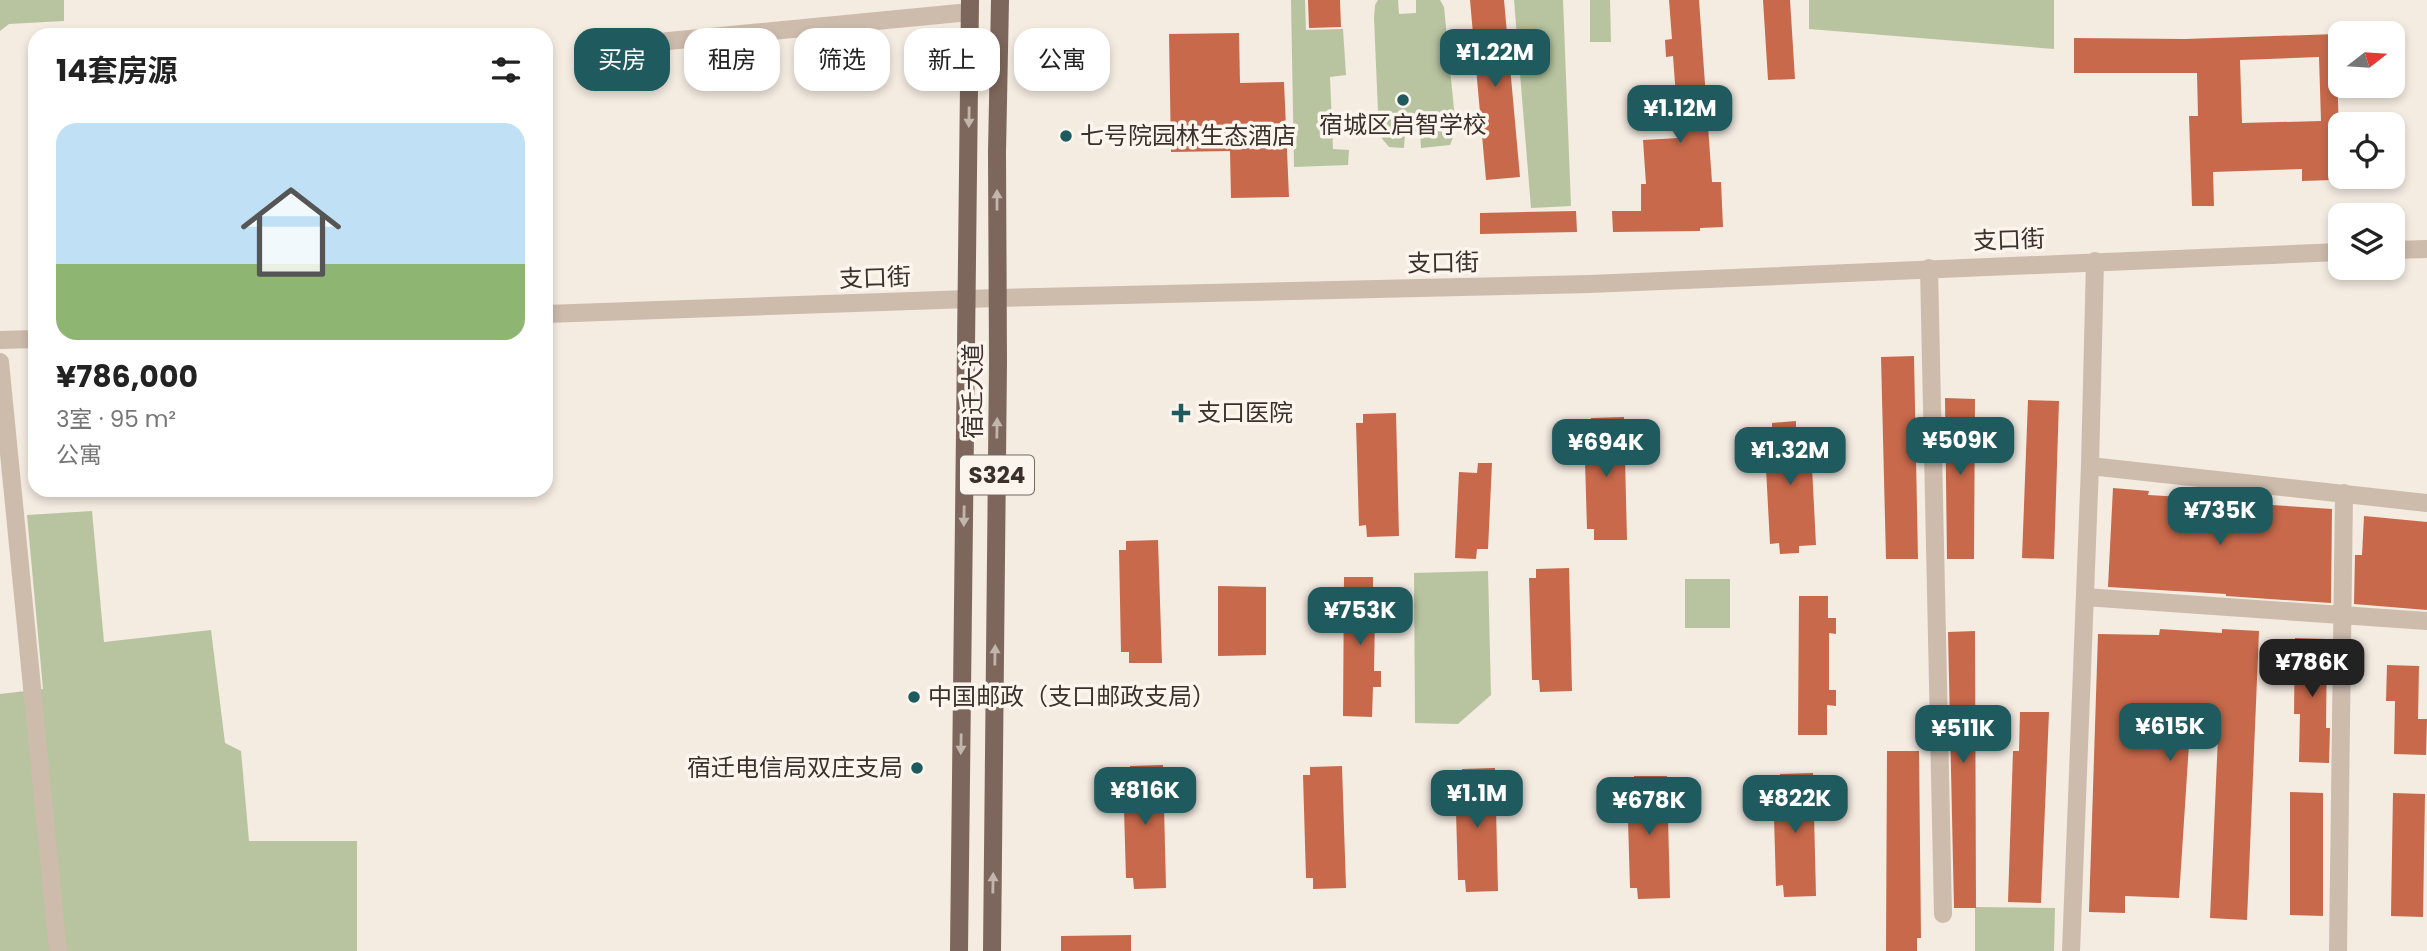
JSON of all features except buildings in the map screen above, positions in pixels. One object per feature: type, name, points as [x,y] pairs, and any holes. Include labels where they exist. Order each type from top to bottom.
[{"type":"main road","name":"宿迁大道","points":[[992,951],[1000,0]]},
{"type":"main road","name":"宿迁大道","points":[[959,951],[970,6]]},
{"type":"street","points":[[670,40],[970,6]]},
{"type":"street","points":[[2405,250],[2427,249]]},
{"type":"street","name":"支口街","points":[[553,314],[998,298],[1590,284],[2328,252]]},
{"type":"street","points":[[2071,951],[2090,466],[2095,261]]},
{"type":"street","points":[[1929,268],[1943,914]]},
{"type":"street","points":[[0,340],[28,339]]},
{"type":"street","points":[[0,362],[58,951]]},
{"type":"street","points":[[2090,466],[2427,503]]},
{"type":"street","points":[[2339,951],[2344,493]]},
{"type":"street","points":[[2085,597],[2427,621]]},
{"type":"green space","points":[[0,0],[64,0],[64,21],[9,24],[0,31]]},
{"type":"green space","points":[[1291,0],[1305,0],[1306,30],[1343,29],[1346,75],[1330,77],[1333,149],[1349,150],[1348,165],[1294,167]]},
{"type":"green space","points":[[1378,0],[1398,0],[1399,14],[1416,13],[1416,0],[1440,0],[1444,7],[1456,130],[1450,145],[1421,148],[1420,132],[1405,133],[1404,148],[1389,147],[1379,135],[1374,18]]},
{"type":"green space","points":[[1514,0],[1563,0],[1571,206],[1531,208]]},
{"type":"green space","points":[[1590,0],[1610,0],[1611,42],[1590,42]]},
{"type":"green space","points":[[1809,0],[2054,0],[2054,49],[1809,29]]},
{"type":"green space","points":[[92,511],[104,642],[211,630],[225,743],[241,751],[249,841],[357,841],[357,951],[0,951],[0,694],[43,689],[27,515]]},
{"type":"green space","points":[[1488,571],[1491,695],[1458,724],[1415,723],[1414,573]]},
{"type":"green space","points":[[1685,579],[1730,579],[1730,628],[1685,628]]},
{"type":"green space","points":[[1975,907],[2055,908],[2054,951],[1975,951]]},
{"type":"place","name":"宿城区启智学校","points":[[1403,100]]},
{"type":"place","name":"七号院园林生态酒店","points":[[1066,136]]},
{"type":"place","name":"支口医院","points":[[1181,413]]},
{"type":"place","name":"中国邮政（支口邮政支局）","points":[[914,697]]},
{"type":"place","name":"宿迁电信局双庄支局","points":[[917,768]]}]
